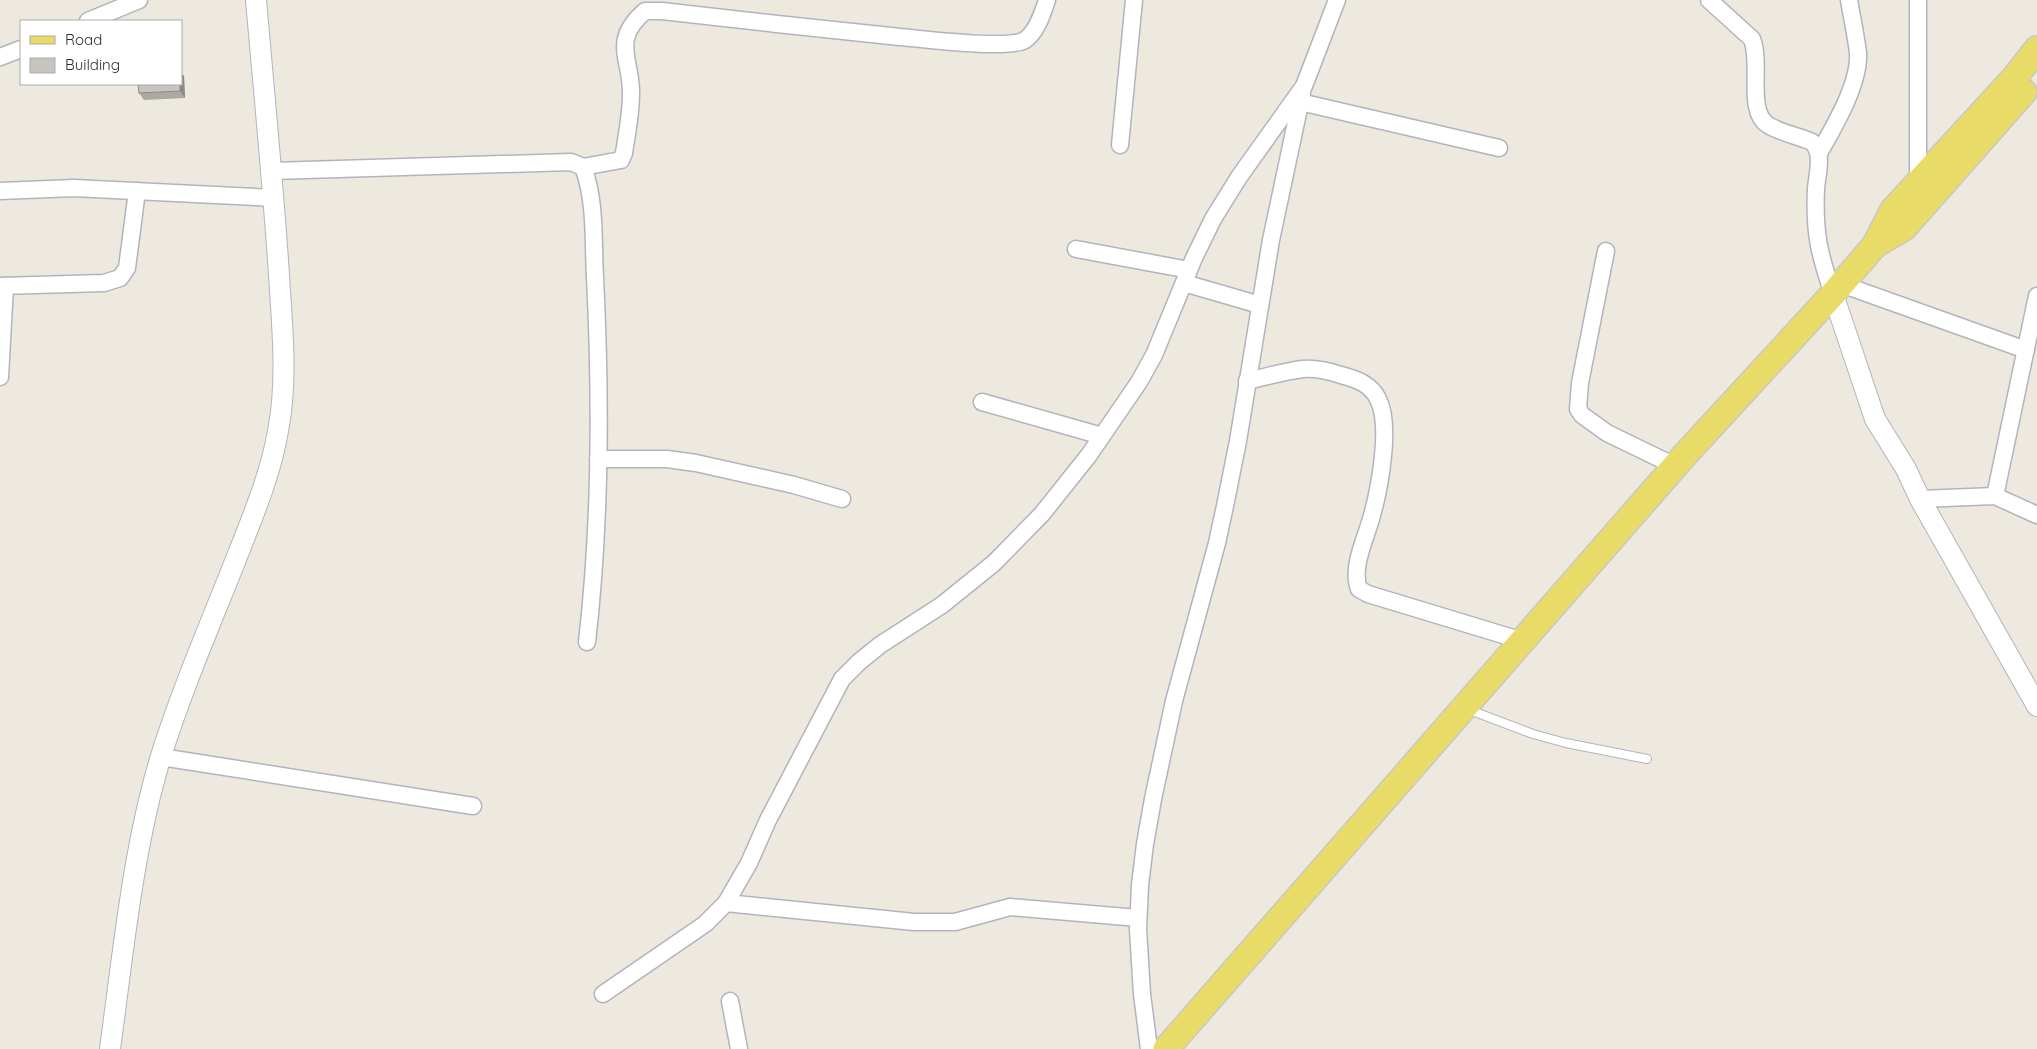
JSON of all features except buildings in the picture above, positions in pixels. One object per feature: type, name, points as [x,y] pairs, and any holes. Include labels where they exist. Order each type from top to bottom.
[{"type":"main road","points":[[1166,1049],[1675,466],[1875,246],[1893,210],[2015,77],[2037,49]]},
{"type":"main road","points":[[1875,246],[1904,228],[2011,108],[2037,76]]},
{"type":"street","points":[[90,20],[139,0]]},
{"type":"street","points":[[110,1049],[137,864],[161,757],[181,699],[258,504],[279,430],[283,386],[283,347],[272,171],[256,0]]},
{"type":"street","points":[[272,171],[571,162],[582,167],[621,160],[624,153],[632,94],[625,56],[625,44],[630,28],[645,11],[657,10],[810,28],[947,41],[1012,44],[1026,40],[1036,28],[1047,0]]},
{"type":"street","points":[[1120,145],[1134,0]]},
{"type":"street","points":[[1149,1049],[1142,994],[1138,918],[1140,884],[1153,799],[1174,701],[1217,543],[1238,441],[1279,198],[1300,102],[1304,86],[1336,0]]},
{"type":"street","points":[[1709,0],[1752,39],[1755,47],[1757,68],[1756,104],[1763,121],[1770,126],[1812,142],[1817,146],[1819,153],[1816,189],[1816,235],[1819,253],[1837,289],[1875,419],[1906,469],[1920,500],[2037,706]]},
{"type":"street","points":[[1819,153],[1846,99],[1857,64],[1858,53],[1849,0]]},
{"type":"street","points":[[1918,0],[1918,183]]},
{"type":"street","points":[[0,57],[20,49]]},
{"type":"street","points":[[603,994],[705,924],[726,903],[749,863],[772,811],[842,679],[880,645],[942,605],[994,563],[1042,514],[1102,436],[1143,375],[1154,355],[1186,277],[1213,219],[1239,178],[1304,86]]},
{"type":"street","points":[[1300,102],[1499,148]]},
{"type":"street","points":[[582,167],[590,197],[592,215],[597,320],[598,459],[596,547],[587,642]]},
{"type":"street","points":[[0,190],[74,188],[274,198]]},
{"type":"street","points":[[0,377],[2,286],[104,283],[120,278],[127,268],[137,191]]},
{"type":"street","points":[[1076,249],[1186,277],[1260,305]]},
{"type":"street","points":[[1606,251],[1580,383],[1578,409],[1582,415],[1607,433],[1675,466]]},
{"type":"street","points":[[1837,289],[2030,343]]},
{"type":"street","points":[[1995,496],[2030,343],[2037,296]]},
{"type":"street","points":[[1247,381],[1303,369],[1319,369],[1355,379],[1368,386],[1378,399],[1382,414],[1383,465],[1357,568],[1356,580],[1359,589],[1368,594],[1523,641]]},
{"type":"street","points":[[982,402],[1102,436]]},
{"type":"street","points":[[598,459],[667,459],[696,463],[794,485],[842,499]]},
{"type":"street","points":[[1920,500],[1995,496],[2037,515]]},
{"type":"street","points":[[161,757],[473,806]]},
{"type":"street","points":[[726,903],[914,922],[955,922],[1010,907],[1138,918]]},
{"type":"street","points":[[730,1001],[740,1049]]},
{"type":"lane","points":[[1465,708],[1533,734],[1566,743],[1647,759]]}]
